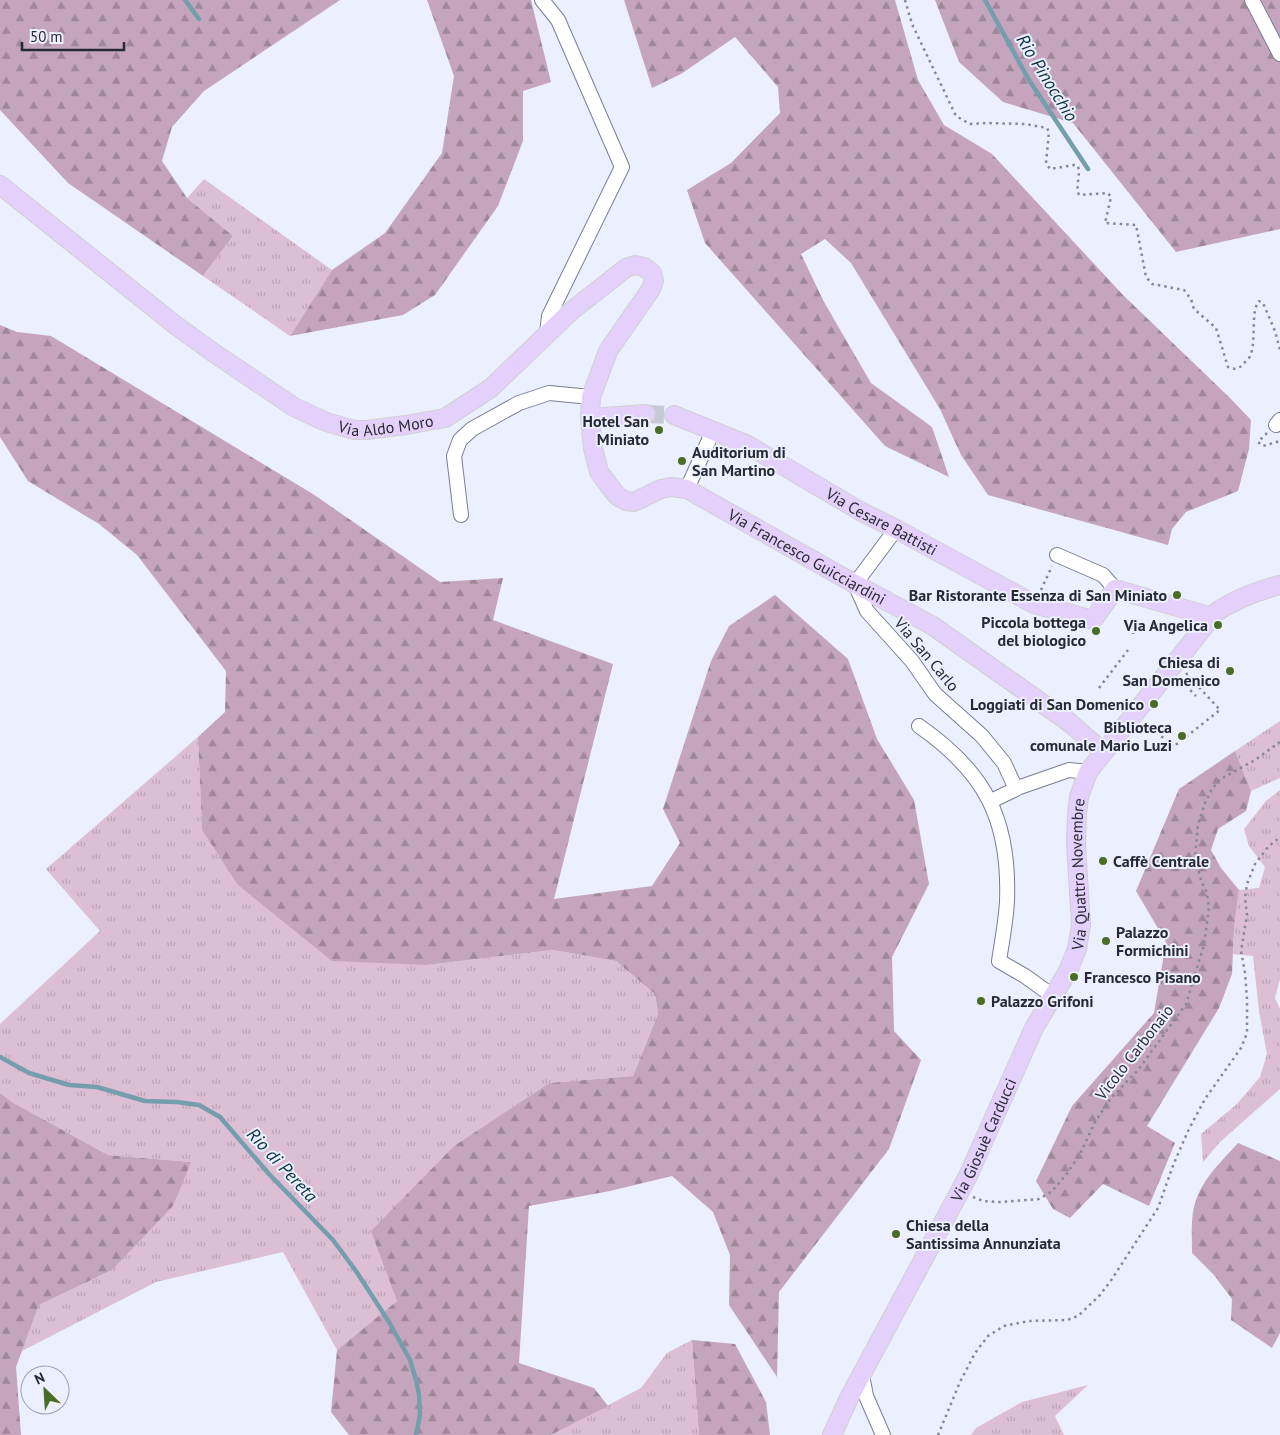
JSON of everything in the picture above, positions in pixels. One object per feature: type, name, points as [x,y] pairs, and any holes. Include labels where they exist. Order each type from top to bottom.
[{"type":"main road","name":"Via Aldo Moro","points":[[0,185],[174,324],[211,351],[294,407],[313,417],[354,430],[368,430],[445,418],[491,388],[570,312],[626,268],[634,265],[644,267],[652,273],[654,281],[651,289],[608,351],[591,397],[590,418]]},
{"type":"main road","points":[[590,418],[646,414]]},
{"type":"main road","name":"Via Cesare Battisti","points":[[674,415],[748,444],[860,511],[1034,604],[1093,620],[1115,588]]},
{"type":"main road","name":"Via Francesco Guicciardini","points":[[590,418],[593,448],[599,472],[617,496],[626,501],[634,502],[661,489],[671,487],[687,489],[933,626],[1072,721],[1103,752]]},
{"type":"main road","name":"Via Quattro Novembre","points":[[1018,1062],[1034,1028],[1068,971],[1077,949],[1081,925],[1076,844],[1079,797],[1088,772],[1212,616],[1229,603],[1280,585]]},
{"type":"main road","points":[[1115,588],[1212,616]]},
{"type":"main road","name":"Via Giosuè Carducci","points":[[832,1435],[849,1398],[960,1191],[1018,1062]]},
{"type":"street","points":[[542,0],[558,20],[622,167],[549,316],[547,334]]},
{"type":"street","points":[[1252,0],[1280,54]]},
{"type":"street","points":[[461,514],[454,456],[460,440],[472,429],[519,403],[549,393],[591,397]]},
{"type":"street","points":[[687,489],[713,431]]},
{"type":"street","points":[[855,584],[896,529]]},
{"type":"street","points":[[1057,555],[1103,576],[1115,588]]},
{"type":"street","name":"Via San Carlo","points":[[855,584],[867,611],[912,661],[935,694],[982,736],[1004,763],[1018,788]]},
{"type":"street","points":[[919,726],[943,743],[963,762],[975,776],[991,801],[1003,839],[1005,859],[1007,900],[999,961],[1025,976],[1054,997]]},
{"type":"street","points":[[991,801],[1018,788],[1070,770],[1088,772]]},
{"type":"street","points":[[862,1375],[866,1396],[883,1435]]},
{"type":"path","points":[[905,0],[912,24],[956,116],[970,124],[1025,124],[1047,128],[1049,132],[1046,164],[1050,169],[1078,166],[1076,189],[1079,195],[1108,193],[1111,197],[1104,223],[1136,225],[1146,278],[1152,284],[1184,290],[1191,299],[1194,309],[1216,328],[1228,367],[1233,369],[1239,368],[1250,357],[1254,340],[1255,306],[1258,301],[1263,303],[1271,319],[1280,350]]},
{"type":"path","points":[[1263,446],[1280,441]]},
{"type":"path","points":[[1034,604],[1057,555]]},
{"type":"path","points":[[1099,688],[1128,650]]},
{"type":"path","points":[[1142,719],[1173,747],[1220,710],[1182,669]]},
{"type":"path","points":[[1163,678],[1169,685],[1177,676],[1196,696]]},
{"type":"path","name":"Vicolo Carbonaio","points":[[960,1191],[983,1201],[1000,1202],[1039,1199],[1051,1192],[1066,1175],[1080,1154],[1095,1122],[1111,1098],[1138,1070],[1186,1004],[1204,945],[1209,908],[1208,892],[1201,880],[1195,858],[1198,824],[1210,791],[1220,780],[1255,760],[1280,742]]},
{"type":"path","points":[[938,1435],[960,1382],[975,1354],[988,1336],[1004,1326],[1029,1321],[1067,1320],[1078,1316],[1100,1295],[1112,1279],[1158,1208],[1174,1163],[1189,1129],[1205,1099],[1241,1048],[1247,1033],[1245,973],[1241,951],[1246,915],[1245,898],[1247,884],[1255,864],[1268,847],[1280,837]]},
{"type":"green space","points":[[0,0],[340,0],[204,91],[172,127],[162,161],[187,198],[233,236],[203,276],[68,183],[0,110]]},
{"type":"green space","points":[[427,0],[531,0],[551,82],[523,91],[523,141],[498,206],[435,295],[403,315],[290,336],[332,270],[385,233],[442,153],[454,76]]},
{"type":"green space","points":[[624,0],[895,0],[918,80],[944,125],[992,154],[1123,295],[1251,420],[1249,449],[1238,491],[1186,512],[1172,529],[1168,545],[988,495],[961,455],[940,409],[851,263],[825,239],[801,254],[824,302],[871,383],[932,427],[949,477],[885,446],[705,243],[687,190],[731,163],[780,113],[778,87],[735,37],[681,74],[652,88]]},
{"type":"green space","points":[[935,0],[1280,0],[1280,229],[1176,252],[1073,123],[1003,102],[959,62]]},
{"type":"green space","points":[[204,179],[332,270],[290,336],[203,276],[233,236],[187,198]]},
{"type":"green space","points":[[0,325],[17,332],[51,336],[313,494],[440,582],[503,578],[493,620],[613,664],[554,899],[652,886],[680,843],[663,809],[711,661],[729,626],[775,595],[848,659],[877,739],[914,800],[929,884],[892,957],[894,1031],[921,1060],[889,1149],[779,1292],[777,1377],[729,1305],[730,1255],[713,1212],[672,1176],[610,1191],[529,1206],[519,1363],[594,1388],[608,1406],[551,1435],[349,1435],[331,1412],[337,1350],[397,1301],[371,1231],[454,1146],[549,1083],[633,1076],[658,1014],[655,994],[616,961],[553,950],[427,965],[332,961],[238,885],[202,830],[198,737],[225,712],[226,671],[137,555],[99,524],[28,481],[0,437]]},
{"type":"green space","points":[[1280,721],[1280,778],[1251,791],[1235,751]]},
{"type":"green space","points":[[198,737],[202,830],[427,965],[553,950],[616,961],[655,994],[658,1014],[633,1076],[549,1083],[454,1146],[397,1301],[337,1350],[283,1252],[156,1282],[22,1351],[39,1305],[112,1270],[191,1162],[108,1155],[12,1102],[0,1093],[0,1024],[100,931],[46,869]]},
{"type":"green space","points":[[1235,751],[1251,791],[1246,811],[1218,829],[1211,850],[1221,868],[1239,890],[1234,929],[1232,974],[1219,1008],[1147,1126],[1175,1143],[1149,1206],[1103,1184],[1070,1218],[1053,1209],[1036,1181],[1072,1106],[1154,1013],[1166,942],[1136,891],[1179,789]]},
{"type":"green space","points":[[1280,790],[1280,979],[1275,998],[1280,1009],[1280,1089],[1220,1142],[1203,1162],[1201,1134],[1237,1104],[1260,1077],[1267,1054],[1259,1011],[1253,956],[1233,954],[1234,929],[1239,890],[1259,888],[1265,867],[1249,846],[1244,829],[1266,801]]},
{"type":"green space","points":[[0,1093],[12,1102],[108,1155],[191,1162],[173,1206],[112,1270],[39,1305],[16,1367],[21,1435],[0,1435]]},
{"type":"green space","points":[[1238,1143],[1280,1161],[1280,1333],[1272,1348],[1231,1320],[1232,1299],[1214,1275],[1192,1253],[1195,1202],[1210,1174]]},
{"type":"green space","points":[[692,1340],[699,1435],[551,1435],[641,1388],[667,1353]]},
{"type":"green space","points":[[692,1340],[735,1344],[766,1402],[770,1435],[699,1435]]},
{"type":"green space","points":[[1088,1385],[1055,1416],[1064,1435],[971,1435],[976,1428],[1022,1402]]},
{"type":"waterway","points":[[185,0],[199,19]]},
{"type":"waterway","name":"Rio Pinocchio","points":[[985,0],[1029,80],[1088,169]]},
{"type":"waterway","name":"Rio di Pereta","points":[[0,1057],[29,1073],[69,1085],[97,1087],[145,1101],[199,1105],[220,1117],[269,1174],[333,1240],[356,1271],[389,1322],[410,1360],[416,1380],[420,1415],[416,1435]]},
{"type":"tunnel","points":[[646,414],[674,415]]},
{"type":"place","name":"Hotel San Miniato","points":[[659,430]]},
{"type":"place","name":"Auditorium di San Martino","points":[[682,461]]},
{"type":"place","name":"Bar Ristorante Essenza di San Miniato","points":[[1177,595]]},
{"type":"place","name":"Via Angelica","points":[[1218,625]]},
{"type":"place","name":"Piccola bottega del biologico","points":[[1096,631]]},
{"type":"place","name":"Chiesa di San Domenico","points":[[1230,671]]},
{"type":"place","name":"Loggiati di San Domenico","points":[[1154,704]]},
{"type":"place","name":"Biblioteca comunale Mario Luzi","points":[[1182,736]]},
{"type":"place","name":"Caffè Centrale","points":[[1103,861]]},
{"type":"place","name":"Palazzo Formichini","points":[[1106,941]]},
{"type":"place","name":"Francesco Pisano","points":[[1074,977]]},
{"type":"place","name":"Palazzo Grifoni","points":[[981,1001]]},
{"type":"place","name":"Chiesa della Santissima Annunziata","points":[[896,1234]]}]
